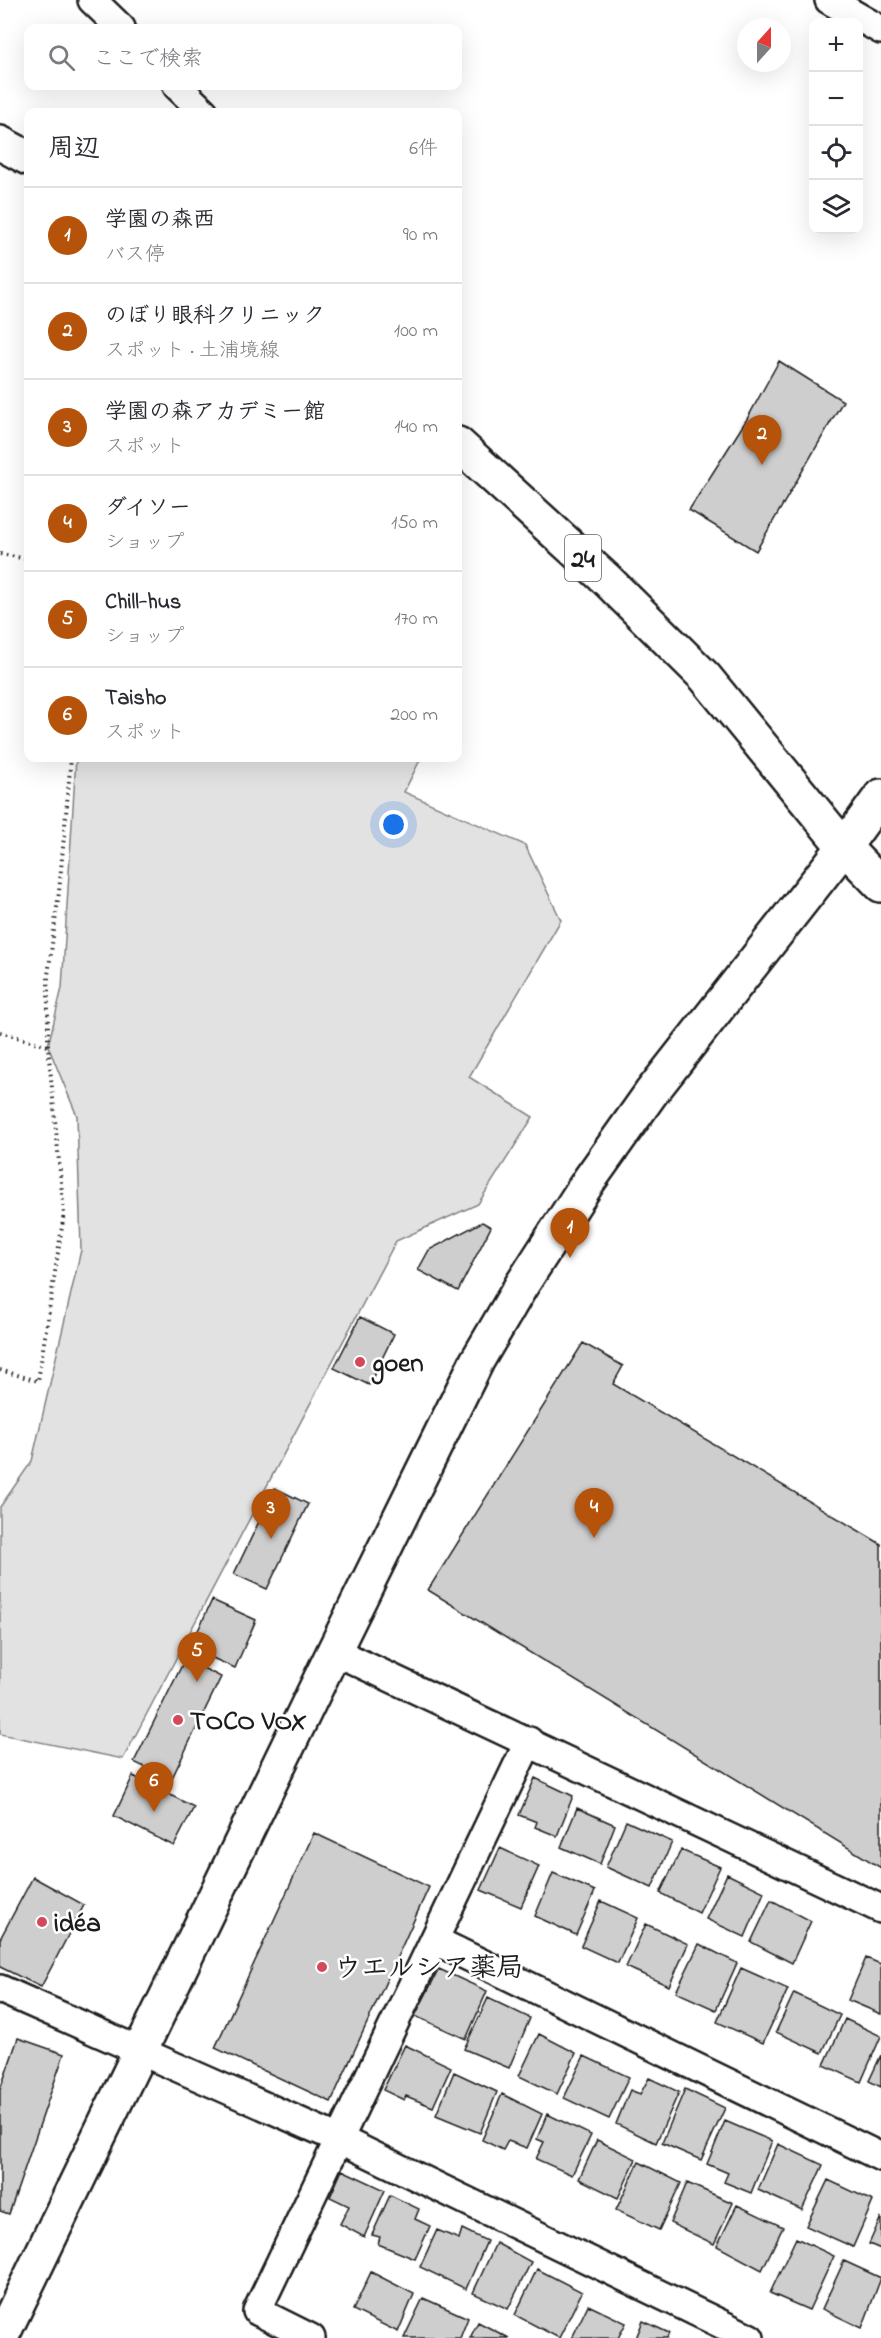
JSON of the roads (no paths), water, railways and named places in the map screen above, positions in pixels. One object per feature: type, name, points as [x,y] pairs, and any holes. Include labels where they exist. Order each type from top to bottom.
[{"type":"street","points":[[92,0],[117,24]]},
{"type":"street","points":[[829,0],[881,30]]},
{"type":"street","points":[[181,90],[200,108]]},
{"type":"street","points":[[0,143],[24,156]]},
{"type":"street","name":"24","points":[[462,448],[607,580],[705,677],[844,847],[881,885]]},
{"type":"street","points":[[1,2338],[477,1361],[521,1286],[590,1179],[651,1093],[844,847],[881,796]]},
{"type":"street","points":[[334,1651],[881,1909]]},
{"type":"street","points":[[310,2338],[257,2311],[529,1741]]},
{"type":"street","points":[[434,1940],[881,2157]]},
{"type":"street","points":[[0,1989],[339,2139],[750,2338]]},
{"type":"place","name":"のぼり眼科クリニック","points":[[762,465]]},
{"type":"place","name":"学園の森西","points":[[570,1258]]},
{"type":"place","name":"goen","points":[[360,1362]]},
{"type":"place","name":"ダイソー","points":[[594,1538]]},
{"type":"place","name":"学園の森アカデミー館","points":[[271,1539]]},
{"type":"place","name":"Chill-hus","points":[[197,1682]]},
{"type":"place","name":"TOCO VOX","points":[[178,1720]]},
{"type":"place","name":"Taisho","points":[[154,1812]]},
{"type":"place","name":"idéa","points":[[42,1922]]},
{"type":"place","name":"ウエルシア薬局","points":[[322,1967]]}]
